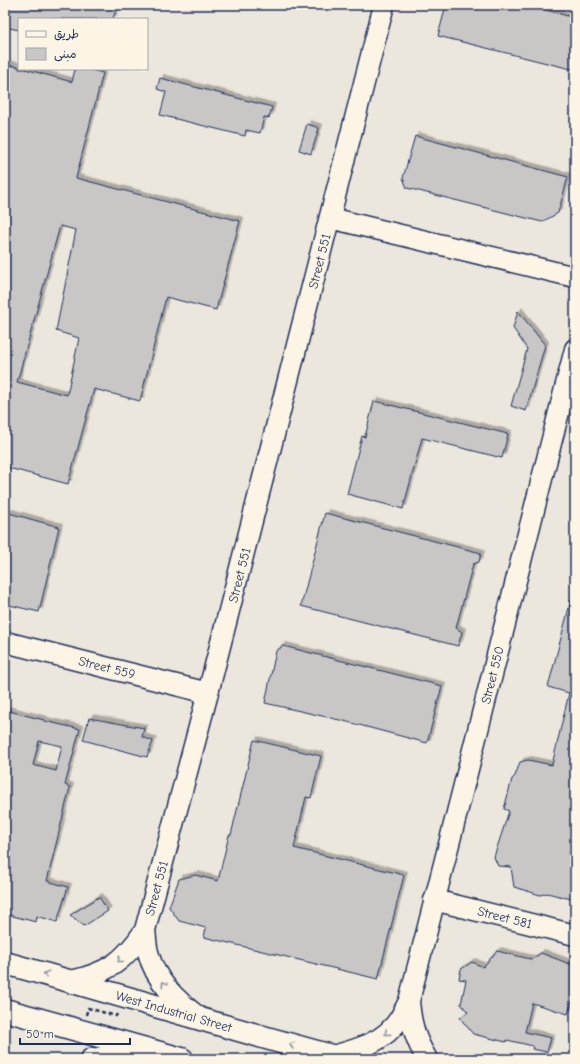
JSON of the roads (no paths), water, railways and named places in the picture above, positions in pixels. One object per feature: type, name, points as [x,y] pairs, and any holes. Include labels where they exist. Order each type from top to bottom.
[{"type":"main road","name":"West Industrial Street","points":[[5,963],[338,1058]]},
{"type":"main road","points":[[5,1010],[182,1059]]},
{"type":"street","name":"Street 551","points":[[71,981],[89,977],[106,970],[122,960],[135,946],[145,930],[208,693],[384,5]]},
{"type":"street","name":"Street 551","points":[[330,218],[575,277]]},
{"type":"street","name":"Street 550","points":[[338,1058],[371,1044],[387,1033],[400,1019],[408,1001],[575,349]]},
{"type":"street","name":"Street 559","points":[[5,642],[208,693]]},
{"type":"street","name":"Street 581","points":[[434,900],[575,935]]},
{"type":"street","name":"Street 551","points":[[145,930],[148,953],[156,974],[169,992],[202,1020]]},
{"type":"street","name":"Street 550","points":[[408,1001],[411,1023],[418,1044],[427,1059]]},
{"type":"street","points":[[92,1059],[152,1051]]}]
